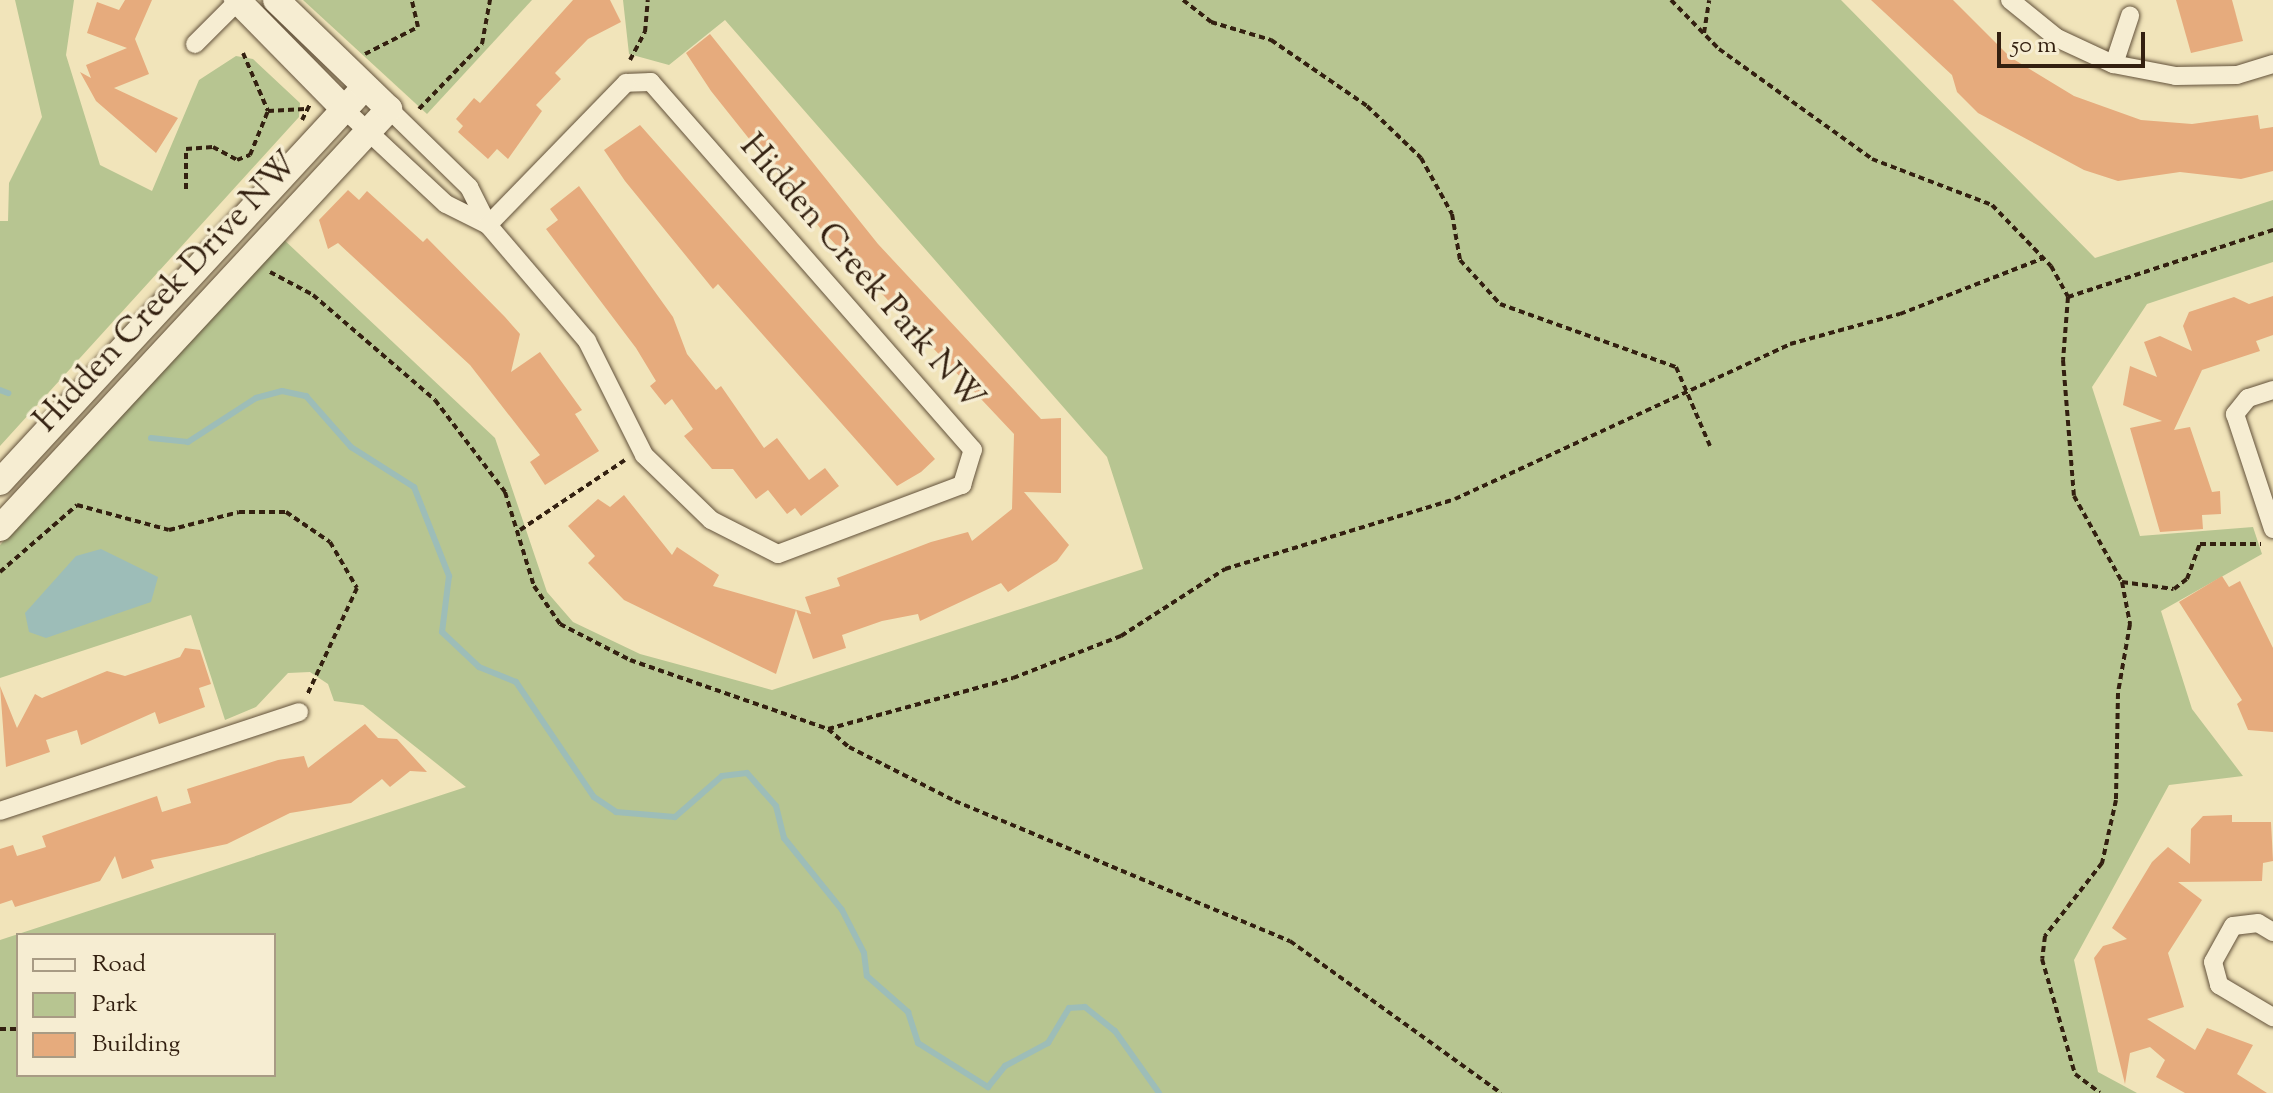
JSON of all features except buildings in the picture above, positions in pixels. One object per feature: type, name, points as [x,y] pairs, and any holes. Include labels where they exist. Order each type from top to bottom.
[{"type":"street","points":[[195,44],[238,0],[366,131],[446,204],[488,225]]},
{"type":"street","points":[[276,0],[363,89],[389,109],[469,187],[488,225]]},
{"type":"street","points":[[2010,0],[2057,38],[2114,64],[2176,76],[2237,75],[2273,64]]},
{"type":"street","points":[[2114,64],[2130,16]]},
{"type":"street","name":"Hidden Creek Park NW","points":[[651,82],[973,450],[962,485],[778,554],[711,520],[644,455],[587,341],[488,225],[626,83],[651,82]]},
{"type":"street","name":"Hidden Creek Drive NW","points":[[0,482],[363,89]]},
{"type":"street","name":"Hidden Creek Drive NW","points":[[0,528],[389,109]]},
{"type":"street","points":[[2273,390],[2248,398],[2235,414],[2273,529]]},
{"type":"street","points":[[0,811],[299,712]]},
{"type":"street","points":[[2273,932],[2258,923],[2233,926],[2213,962],[2219,985],[2273,1017]]},
{"type":"path","points":[[363,57],[418,27],[412,0]]},
{"type":"path","points":[[419,109],[482,44],[490,0]]},
{"type":"path","points":[[630,60],[645,32],[648,0]]},
{"type":"path","points":[[1183,0],[1211,22],[1271,40],[1367,106],[1421,158],[1452,214],[1460,260],[1500,304],[1676,367],[1690,391],[1710,446]]},
{"type":"path","points":[[1671,0],[1703,34],[1891,171],[1992,205],[2044,258],[2068,297],[2063,360],[2074,496],[2122,582],[2130,624],[2118,693],[2116,800],[2102,863],[2045,936],[2042,959],[2075,1074],[2100,1093]]},
{"type":"path","points":[[1703,34],[1709,0]]},
{"type":"path","points":[[186,189],[186,149],[213,147],[237,160],[250,155],[268,111],[243,53]]},
{"type":"path","points":[[268,111],[305,109]]},
{"type":"path","points":[[2068,297],[2273,230]]},
{"type":"path","points":[[828,729],[1013,678],[1121,636],[1225,569],[1455,499],[1805,338],[1900,314],[2044,258]]},
{"type":"path","points":[[264,268],[313,295],[425,388],[505,492],[541,601],[573,634],[828,729],[849,747],[955,801],[1290,941],[1501,1093]]},
{"type":"path","points":[[520,530],[627,458]]},
{"type":"path","points":[[0,572],[68,509],[90,504],[169,530],[239,512],[286,512],[330,542],[357,588],[299,712]]},
{"type":"path","points":[[2122,582],[2174,589],[2187,579],[2200,544],[2243,549],[2273,538]]},
{"type":"green space","points":[[15,0],[74,0],[66,55],[100,165],[152,191],[199,80],[236,56],[253,59],[300,103],[299,117],[0,446],[0,221],[8,221],[9,183],[42,117]]},
{"type":"green space","points":[[303,0],[532,0],[427,114]]},
{"type":"green space","points":[[623,0],[1841,0],[2095,258],[2273,200],[2273,262],[2147,304],[2092,387],[2140,536],[2253,527],[2262,554],[2161,611],[2192,709],[2243,776],[2169,785],[2074,960],[2098,1072],[2137,1093],[0,1093],[0,940],[16,935],[16,1077],[276,1077],[276,933],[21,933],[466,787],[363,705],[334,701],[328,684],[310,672],[288,673],[256,707],[225,720],[191,615],[0,678],[0,545],[281,237],[495,438],[547,592],[573,622],[640,654],[772,690],[1143,569],[1107,457],[725,20],[669,65],[629,54]]},
{"type":"water","points":[[101,549],[158,577],[151,602],[46,638],[29,632],[25,613],[76,556]]},
{"type":"waterway","points":[[0,390],[8,393]]},
{"type":"waterway","points":[[151,438],[188,442],[256,398],[282,391],[306,396],[351,447],[414,487],[449,576],[442,632],[479,667],[516,682],[594,797],[616,812],[675,817],[722,776],[747,773],[776,806],[784,838],[842,910],[864,953],[867,976],[908,1012],[918,1043],[988,1087],[1005,1066],[1048,1043],[1069,1008],[1085,1007],[1115,1031],[1159,1093]]}]
